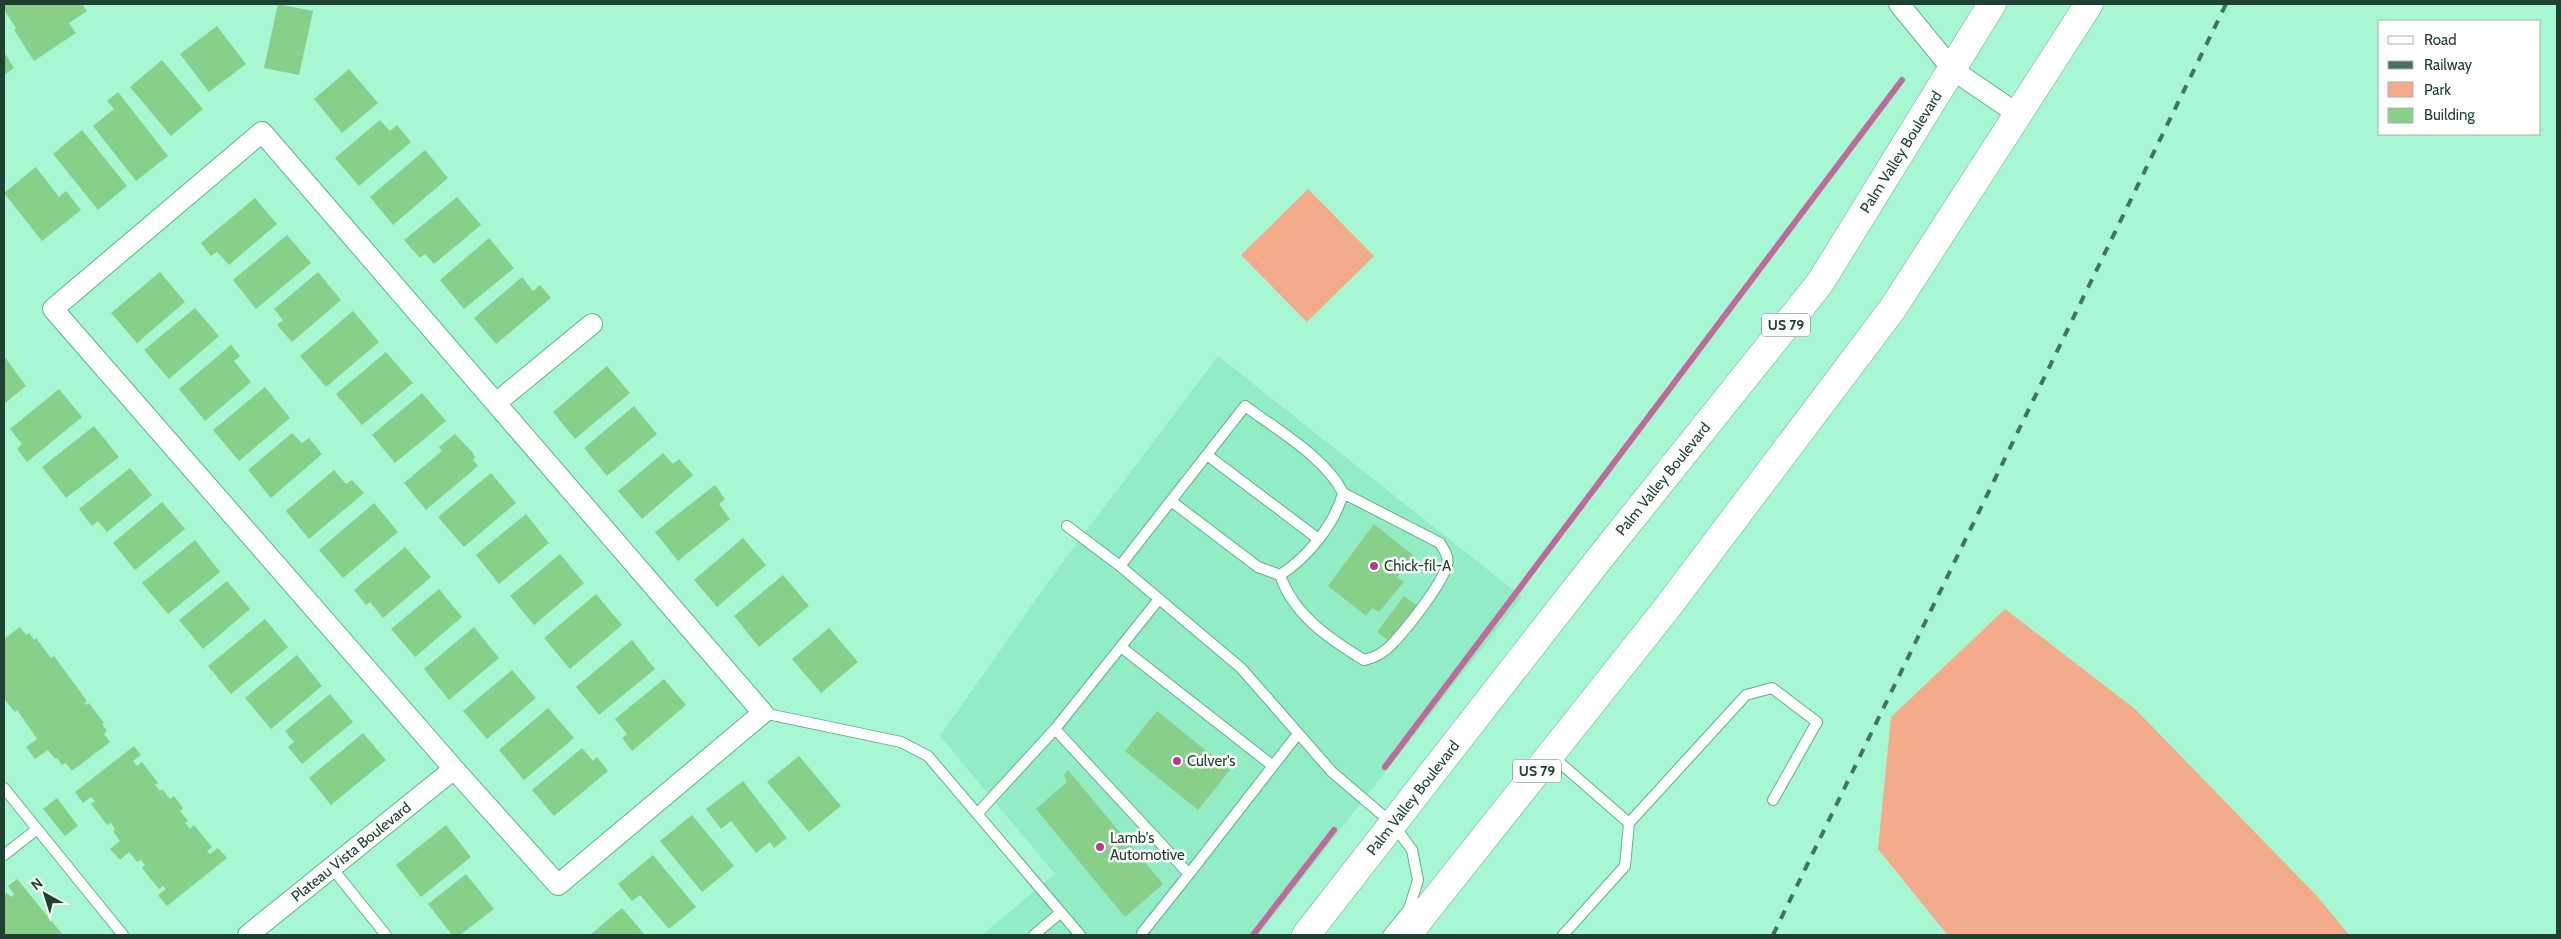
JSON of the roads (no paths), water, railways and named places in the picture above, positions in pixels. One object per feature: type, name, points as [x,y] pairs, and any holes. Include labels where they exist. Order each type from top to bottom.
[{"type":"highway","name":"Palm Valley Boulevard","points":[[1306,935],[1596,563],[1820,283],[1992,4]]},
{"type":"highway","name":"US 79","points":[[1407,935],[1667,608],[1893,308],[2020,116],[2090,4]]},
{"type":"street","points":[[1899,4],[1952,70],[2020,116]]},
{"type":"street","points":[[262,132],[763,713],[558,885],[454,769],[53,309],[262,132]]},
{"type":"street","points":[[496,403],[592,324]]},
{"type":"street","name":"Plateau Vista Boulevard","points":[[248,935],[454,769]]},
{"type":"lane","points":[[1120,566],[1245,406],[1316,461],[1336,479],[1343,493],[1440,543],[1447,554],[1447,564],[1433,590],[1393,643],[1373,658],[1364,660],[1304,616],[1290,599],[1280,575],[1258,567],[1171,501]]},
{"type":"lane","points":[[1206,455],[1318,538]]},
{"type":"lane","points":[[1280,575],[1296,564],[1318,538],[1336,514],[1343,493]]},
{"type":"lane","points":[[1067,526],[1120,566],[1241,668],[1332,772],[1393,824],[1412,850],[1418,880],[1409,909],[1388,935]]},
{"type":"lane","points":[[978,813],[1055,729],[1159,599]]},
{"type":"lane","points":[[1120,648],[1273,766]]},
{"type":"lane","points":[[1563,935],[1625,866],[1629,823],[1746,695],[1772,688],[1817,722],[1773,800]]},
{"type":"lane","points":[[763,713],[901,742],[928,756],[1080,935]]},
{"type":"lane","points":[[1055,729],[1189,874]]},
{"type":"lane","points":[[1142,933],[1298,735]]},
{"type":"lane","points":[[1550,755],[1629,823]]},
{"type":"lane","points":[[4,788],[122,935]]},
{"type":"lane","points":[[4,855],[36,830]]},
{"type":"lane","points":[[332,868],[386,935]]},
{"type":"lane","points":[[1034,935],[1060,913]]},
{"type":"waterway","points":[[1385,767],[1902,80]]},
{"type":"waterway","points":[[1253,935],[1334,830]]},
{"type":"railway","points":[[1773,935],[2226,4]]},
{"type":"place","name":"Chick-fil-A","points":[[1374,566]]},
{"type":"place","name":"Culver's","points":[[1177,761]]},
{"type":"place","name":"Lamb's Automotive","points":[[1100,847]]}]
